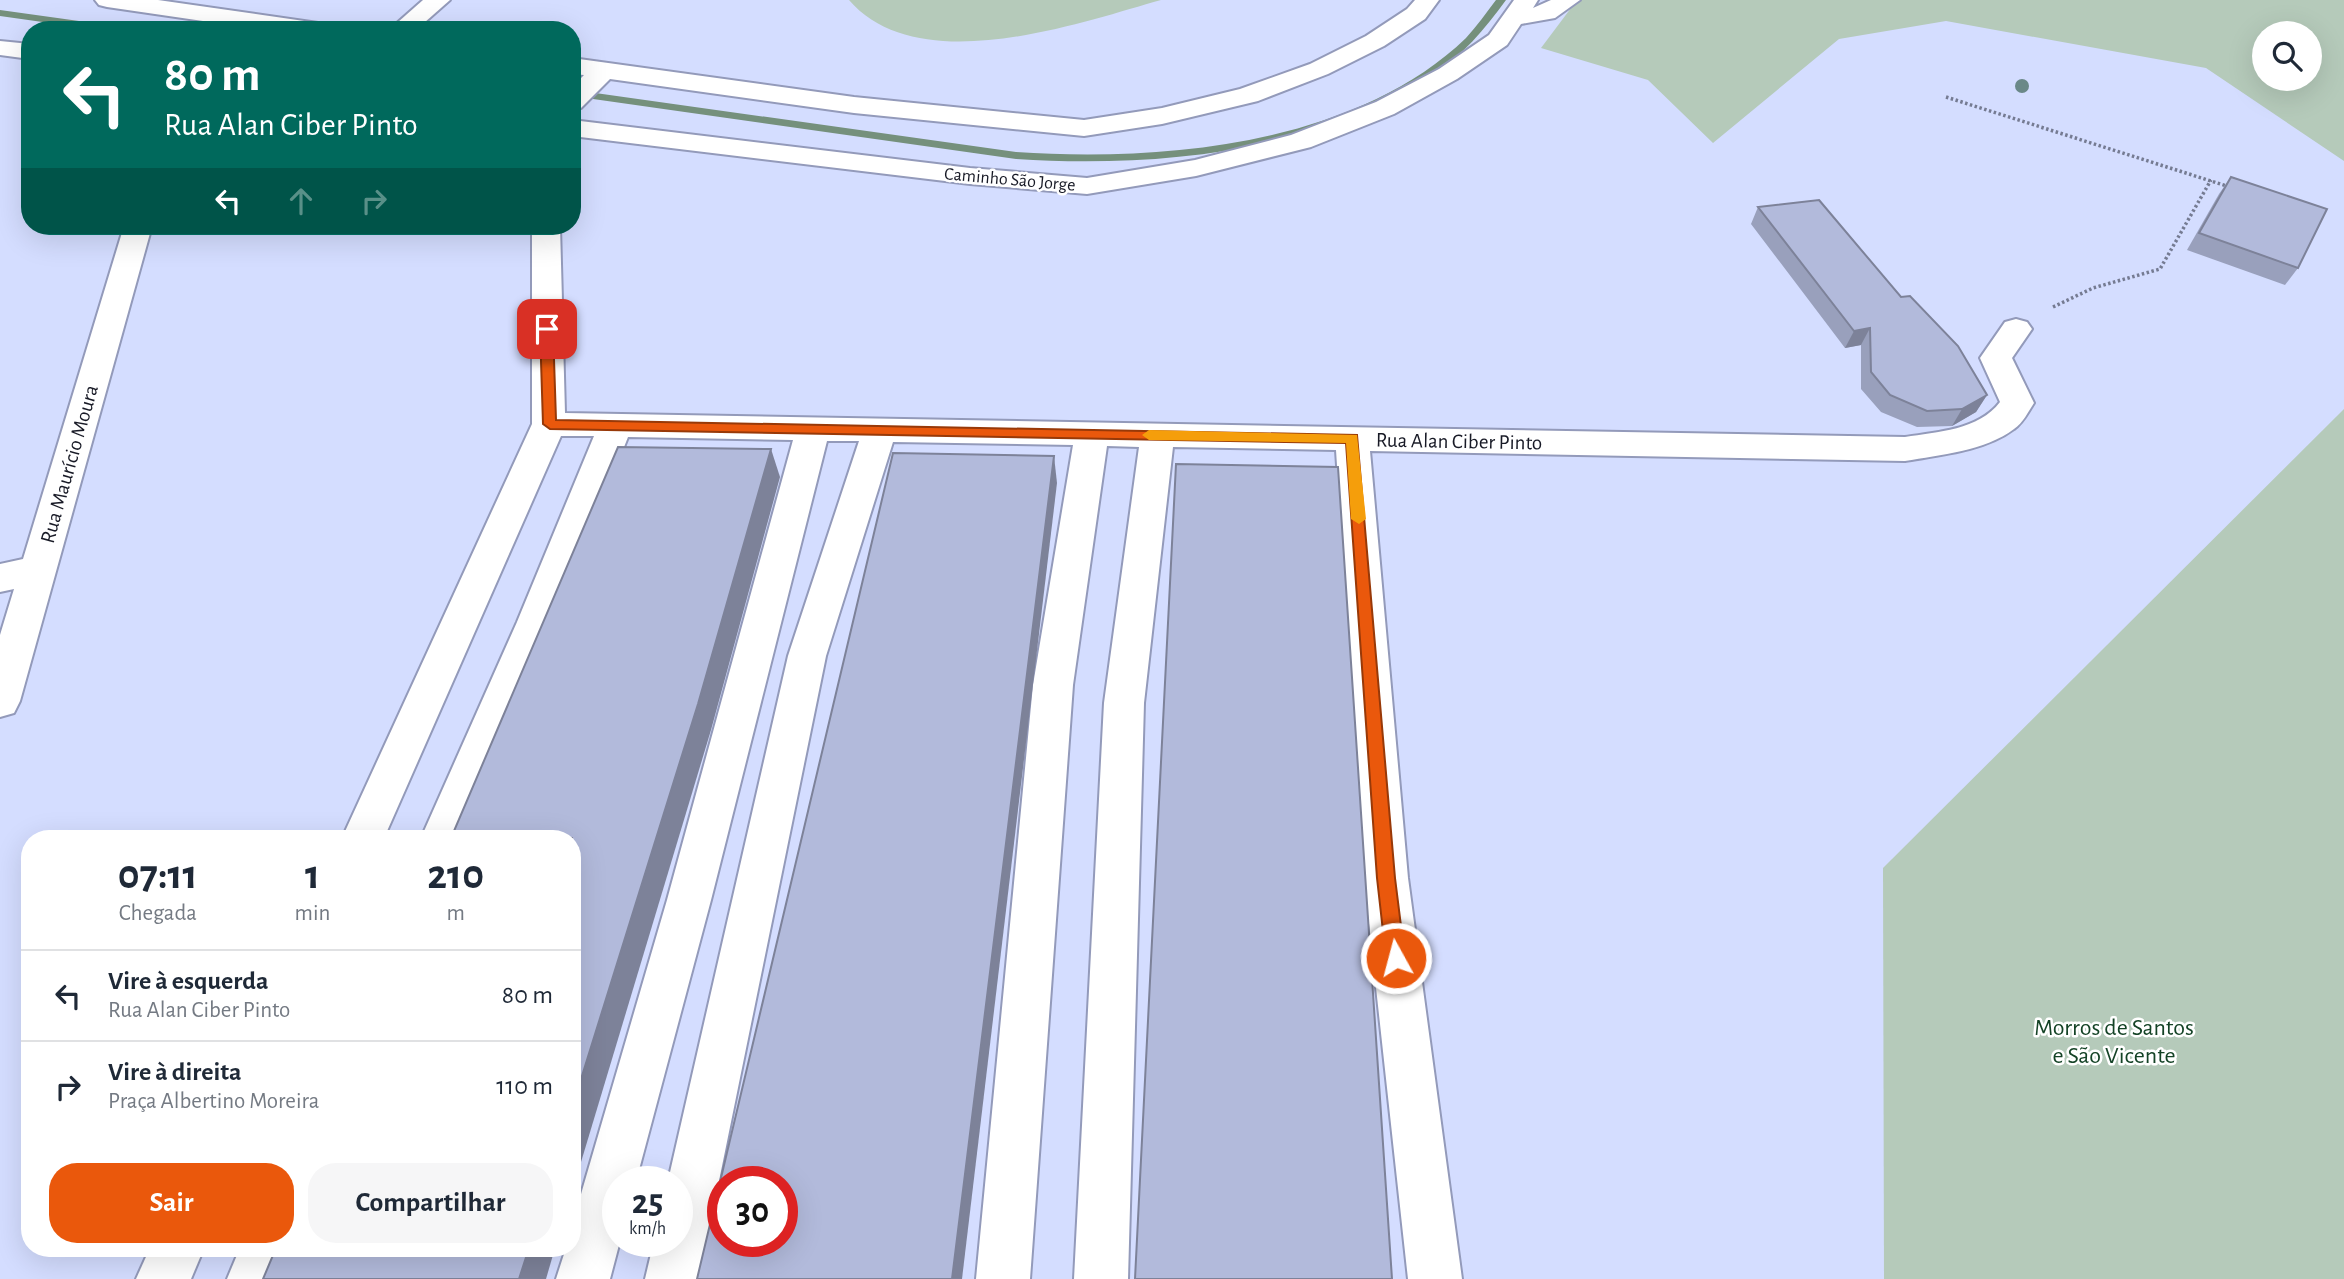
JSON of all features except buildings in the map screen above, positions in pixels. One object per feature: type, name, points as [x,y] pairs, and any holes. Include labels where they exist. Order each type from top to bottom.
[{"type":"street","points":[[107,0],[255,21]]},
{"type":"street","points":[[412,21],[438,0]]},
{"type":"street","points":[[581,68],[601,73],[880,108],[1084,128],[1162,116],[1261,91],[1319,69],[1375,41],[1416,14],[1427,0]]},
{"type":"street","points":[[1519,9],[1546,13],[1568,0]]},
{"type":"street","name":"Caminho São Jorge","points":[[581,129],[970,176],[1087,186],[1196,168],[1301,141],[1385,108],[1448,74],[1497,40],[1519,9]]},
{"type":"street","points":[[0,48],[21,51]]},
{"type":"street","points":[[581,93],[601,73]]},
{"type":"street","name":"Rua Maurício Moura","points":[[0,702],[135,235]]},
{"type":"street","points":[[366,830],[550,424],[546,235]]},
{"type":"street","name":"Rua Alan Ciber Pinto","points":[[550,424],[1905,449],[1950,440],[2004,420],[2017,403],[1996,358],[2016,329]]},
{"type":"street","points":[[445,830],[536,622],[616,425]]},
{"type":"street","points":[[583,1279],[689,900],[813,429]]},
{"type":"street","points":[[671,1279],[807,656],[880,430]]},
{"type":"street","points":[[1003,1279],[1053,685],[1092,434]]},
{"type":"street","points":[[1101,1279],[1124,703],[1157,435]]},
{"type":"street","points":[[1352,439],[1386,878],[1435,1279]]},
{"type":"street","points":[[0,578],[40,570]]},
{"type":"street","points":[[163,1279],[174,1257]]},
{"type":"street","points":[[254,1279],[263,1257]]},
{"type":"path","points":[[1947,97],[2236,189]]},
{"type":"path","points":[[2016,329],[2093,288],[2160,269],[2211,180]]},
{"type":"green space","points":[[849,0],[1161,0],[1043,32],[999,39],[956,41],[915,37],[879,24]]},
{"type":"green space","points":[[1577,0],[2344,0],[2344,161],[2206,68],[1946,21],[1839,39],[1713,143],[1648,80],[1541,48]]},
{"type":"green space","name":"Morros de Santos e São Vicente","points":[[2344,409],[2344,1279],[1884,1279],[1883,868]]},
{"type":"waterway","points":[[581,94],[956,149],[1016,155],[1076,158],[1178,153],[1231,146],[1284,134],[1336,119],[1385,99],[1429,73],[1468,41],[1501,0]]},
{"type":"waterway","points":[[0,13],[57,21]]},
{"type":"slow traffic","points":[[1149,435],[1352,439],[1359,519]]},
{"type":"route","points":[[547,329],[550,424],[1352,439],[1386,878],[1396,958]]}]
